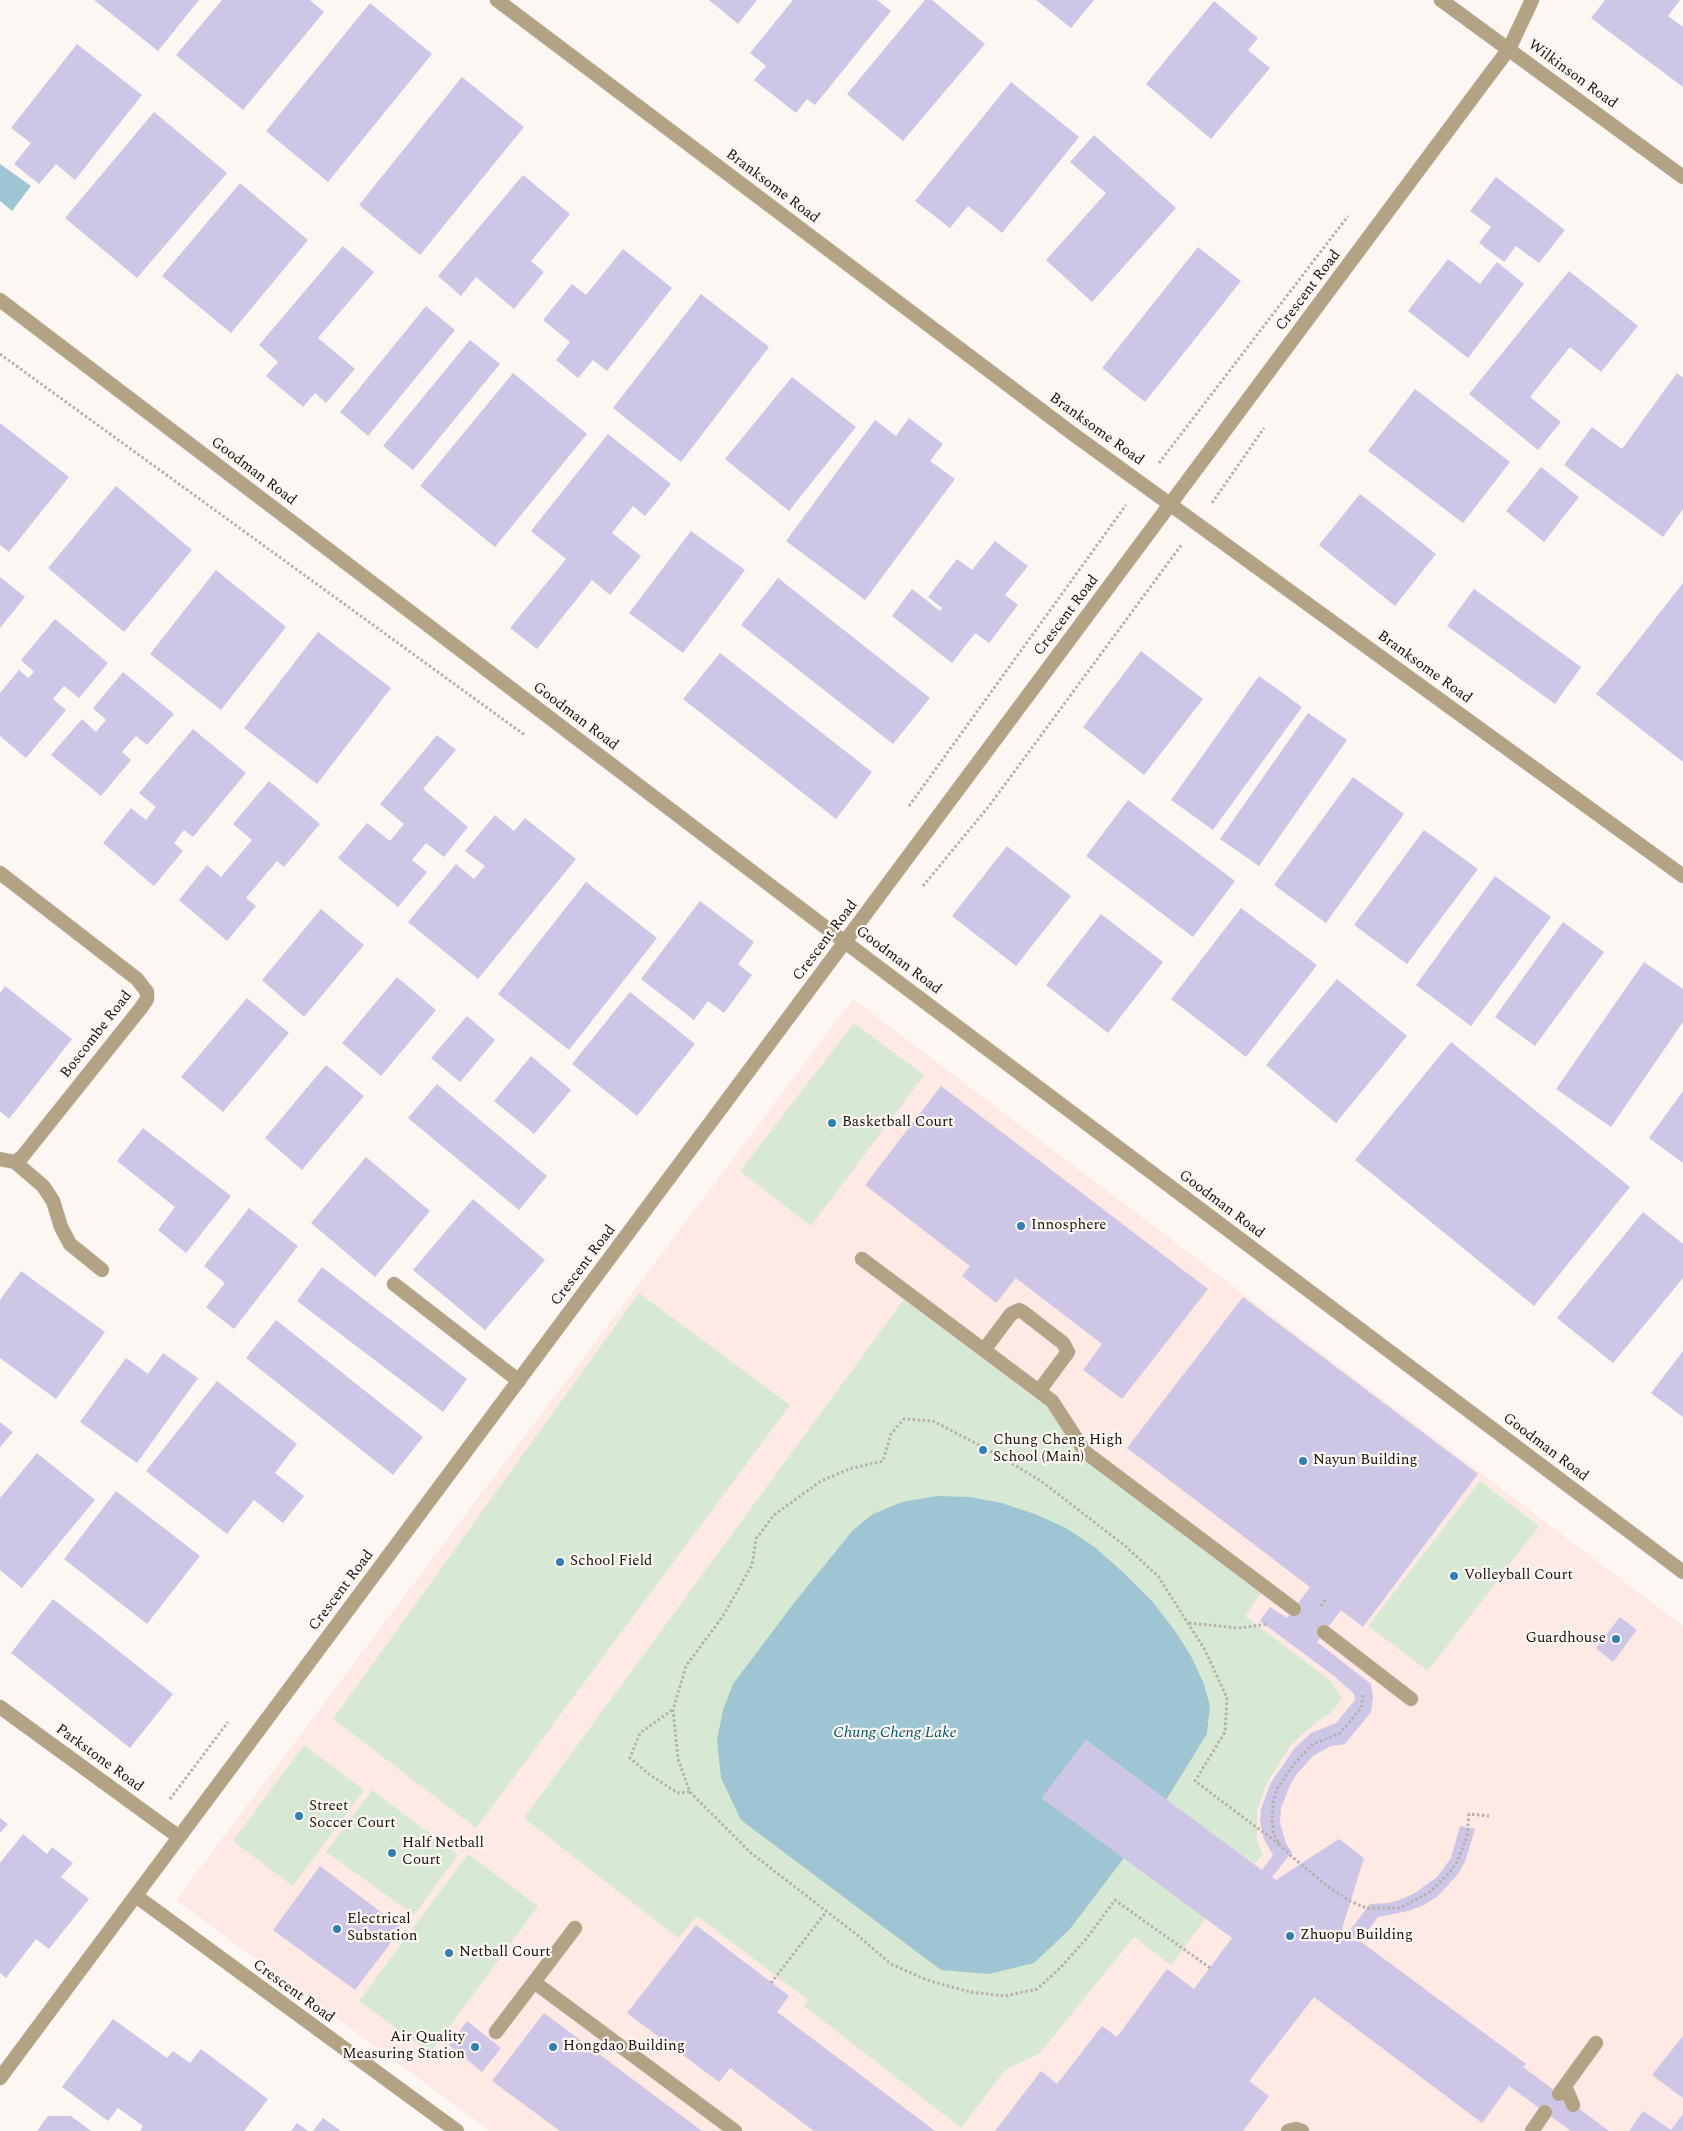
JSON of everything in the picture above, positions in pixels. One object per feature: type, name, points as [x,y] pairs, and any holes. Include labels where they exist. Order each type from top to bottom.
[{"type":"street","name":"Branksome Road","points":[[497,0],[1065,428],[1683,876]]},
{"type":"street","name":"Wilkinson Road","points":[[1441,0],[1683,177]]},
{"type":"street","name":"Crescent Road","points":[[0,2078],[1509,49],[1532,0]]},
{"type":"street","name":"Goodman Road","points":[[0,300],[845,942],[1683,1572]]},
{"type":"street","name":"Boscombe Road","points":[[0,873],[137,979],[147,992],[147,999],[141,1008],[22,1157],[15,1162]]},
{"type":"street","points":[[0,1159],[15,1162],[43,1186],[52,1201],[61,1227],[70,1244],[102,1270]]},
{"type":"street","points":[[862,1259],[1052,1401],[1085,1452],[1294,1609]]},
{"type":"street","points":[[394,1284],[519,1380]]},
{"type":"street","points":[[984,1350],[1011,1314],[1019,1310],[1023,1312],[1063,1343],[1068,1352],[1039,1391]]},
{"type":"street","points":[[1324,1632],[1410,1699]]},
{"type":"street","name":"Parkstone Road","points":[[0,1707],[179,1837]]},
{"type":"street","name":"Crescent Road","points":[[136,1896],[456,2131]]},
{"type":"street","points":[[496,2032],[575,1928]]},
{"type":"street","points":[[534,1982],[735,2131]]},
{"type":"street","points":[[1573,2105],[1562,2090],[1596,2043]]},
{"type":"street","points":[[1532,2131],[1545,2112]]},
{"type":"street","points":[[1288,2131],[1296,2129],[1302,2131]]},
{"type":"path","points":[[1210,1968],[1115,1900],[1073,1953],[1036,1989],[1005,1996],[970,1992],[927,1980],[891,1964],[856,1934],[751,1853],[690,1792],[678,1759],[673,1710],[686,1666],[723,1616],[752,1565],[756,1540],[774,1515],[820,1481],[848,1469],[883,1461],[891,1434],[904,1419],[933,1421],[996,1454],[1040,1480],[1124,1546],[1158,1576],[1205,1650],[1227,1698],[1225,1732],[1195,1781],[1280,1845],[1300,1865],[1327,1886],[1350,1901],[1366,1908],[1400,1908],[1420,1898],[1439,1884],[1457,1862],[1467,1836],[1469,1814],[1489,1816]]},
{"type":"path","points":[[1320,1606],[1326,1599]]},
{"type":"path","points":[[1188,1623],[1240,1628],[1276,1623]]},
{"type":"path","points":[[1280,1845],[1272,1824],[1273,1802],[1277,1789],[1293,1765],[1313,1744],[1340,1733],[1361,1708],[1363,1700],[1362,1689]]},
{"type":"path","points":[[673,1710],[640,1733],[630,1758],[650,1775],[678,1792],[690,1792]]},
{"type":"path","points":[[771,1983],[826,1912]]},
{"type":"shaded area","name":"Chung Cheng High School (Main)","points":[[853,999],[1683,1626],[1683,2131],[490,2131],[176,1900]]},
{"type":"green space","name":"Basketball Court","points":[[854,1023],[924,1075],[811,1226],[740,1171]]},
{"type":"green space","name":"School Field","points":[[639,1293],[790,1405],[476,1828],[333,1719]]},
{"type":"green space","points":[[905,1298],[1047,1405],[1080,1457],[1261,1593],[1245,1616],[1331,1681],[1342,1699],[1329,1714],[1315,1723],[1290,1746],[1267,1783],[1257,1810],[1257,1841],[1263,1855],[1255,1864],[1166,1800],[1207,1734],[1210,1706],[1204,1684],[1191,1656],[1152,1601],[1096,1548],[1035,1514],[1002,1503],[970,1497],[873,1514],[853,1530],[835,1552],[1070,1929],[1124,1858],[1206,1918],[1171,1965],[1134,1937],[1039,2054],[1006,2069],[961,2128],[804,2006],[808,2000],[697,1916],[678,1938],[524,1818]]},
{"type":"green space","name":"Volleyball Court","points":[[1480,1481],[1539,1526],[1428,1671],[1368,1626]]},
{"type":"green space","name":"Street Soccer Court","points":[[304,1745],[364,1790],[293,1886],[233,1841]]},
{"type":"green space","name":"Half Netball Court","points":[[372,1790],[458,1855],[414,1915],[326,1852]]},
{"type":"green space","name":"Netball Court","points":[[468,1854],[538,1906],[430,2053],[359,2001]]},
{"type":"water","points":[[0,164],[31,186],[12,211],[0,201]]},
{"type":"water","name":"Chung Cheng Lake","points":[[937,1496],[970,1497],[1002,1503],[1035,1514],[1066,1528],[1096,1548],[1152,1601],[1175,1631],[1191,1656],[1204,1684],[1210,1706],[1207,1734],[1166,1800],[1086,1740],[1042,1798],[1124,1858],[1070,1929],[1034,1963],[989,1974],[941,1970],[741,1820],[721,1778],[717,1740],[723,1710],[733,1684],[794,1603],[853,1530],[873,1514],[902,1502]]},
{"type":"building","points":[[94,0],[199,0],[158,51]]},
{"type":"building","points":[[222,0],[310,0],[324,12],[243,110],[176,55]]},
{"type":"building","points":[[709,0],[757,0],[738,24]]},
{"type":"building","points":[[793,0],[877,0],[891,11],[815,105],[807,99],[796,113],[754,80],[766,66],[750,53]]},
{"type":"building","points":[[925,0],[932,0],[985,44],[903,141],[847,94]]},
{"type":"building","points":[[1036,0],[1094,0],[1071,28]]},
{"type":"building","points":[[1605,0],[1680,0],[1668,16],[1683,27],[1683,87],[1591,18]]},
{"type":"building","points":[[1214,1],[1258,38],[1248,50],[1270,68],[1211,139],[1146,84]]},
{"type":"building","points":[[370,3],[432,54],[328,182],[266,131]]},
{"type":"building","points":[[77,44],[142,95],[75,180],[56,164],[39,184],[14,164],[31,143],[11,128]]},
{"type":"building","points":[[462,77],[524,127],[420,255],[359,205]]},
{"type":"building","points":[[1011,82],[1079,137],[1002,233],[968,206],[950,228],[915,201]]},
{"type":"building","points":[[154,112],[227,173],[137,278],[65,218]]},
{"type":"building","points":[[1094,135],[1176,208],[1092,302],[1046,260],[1106,193],[1070,162]]},
{"type":"building","points":[[523,175],[570,214],[531,261],[544,272],[514,309],[476,277],[461,296],[438,276]]},
{"type":"building","points":[[1496,177],[1565,230],[1539,263],[1516,246],[1504,262],[1479,243],[1491,227],[1470,211]]},
{"type":"building","points":[[240,183],[308,240],[231,333],[162,276]]},
{"type":"building","points":[[343,246],[374,272],[318,338],[355,369],[326,403],[315,393],[303,407],[266,376],[278,362],[259,345]]},
{"type":"building","points":[[1198,247],[1241,281],[1145,402],[1102,368]]},
{"type":"building","points":[[623,249],[672,288],[607,371],[593,360],[578,378],[556,360],[570,342],[543,320],[572,284],[586,295]]},
{"type":"building","points":[[1448,259],[1480,284],[1497,262],[1524,284],[1468,358],[1408,311]]},
{"type":"building","points":[[1569,271],[1638,326],[1601,372],[1570,347],[1530,397],[1561,422],[1538,450],[1469,394]]},
{"type":"building","points":[[701,294],[769,347],[681,462],[613,408]]},
{"type":"building","points":[[426,306],[455,330],[368,436],[340,412]]},
{"type":"building","points":[[470,340],[500,364],[413,470],[383,446]]},
{"type":"building","points":[[513,373],[587,434],[495,547],[420,486]]},
{"type":"building","points":[[1677,373],[1683,378],[1683,509],[1663,537],[1564,465],[1592,427],[1622,449]]},
{"type":"building","points":[[792,377],[856,427],[789,511],[725,459]]},
{"type":"building","points":[[1415,389],[1510,462],[1463,523],[1368,451]]},
{"type":"building","points":[[909,418],[943,444],[930,461],[955,479],[865,600],[786,541],[875,420],[896,436]]},
{"type":"building","points":[[0,423],[69,477],[9,552],[0,545]]},
{"type":"building","points":[[608,434],[671,484],[645,516],[633,506],[612,533],[641,556],[610,595],[592,580],[537,649],[510,628],[566,559],[531,531]]},
{"type":"building","points":[[1541,467],[1579,497],[1544,542],[1506,511]]},
{"type":"building","points":[[116,486],[192,550],[124,632],[48,568]]},
{"type":"building","points":[[1360,494],[1436,554],[1395,606],[1319,545]]},
{"type":"building","points":[[691,531],[745,570],[683,653],[629,613]]},
{"type":"building","points":[[995,541],[1028,566],[1005,595],[1018,605],[989,643],[975,633],[952,663],[892,616],[912,589],[940,611],[942,608],[928,597],[957,559],[972,570]]},
{"type":"building","points":[[216,570],[286,627],[221,710],[150,654]]},
{"type":"building","points":[[0,577],[25,597],[0,628]]},
{"type":"building","points":[[778,578],[930,698],[893,744],[741,625]]},
{"type":"building","points":[[1683,583],[1683,762],[1596,694]]},
{"type":"building","points":[[1474,589],[1581,667],[1555,704],[1447,626]]},
{"type":"building","points":[[55,619],[108,663],[79,698],[64,686],[53,699],[66,710],[26,758],[0,736],[0,693],[19,670],[28,678],[34,672],[21,660]]},
{"type":"building","points":[[318,632],[391,688],[317,784],[244,728]]},
{"type":"building","points":[[1141,651],[1203,699],[1144,775],[1083,727]]},
{"type":"building","points":[[720,653],[872,772],[836,819],[683,699]]},
{"type":"building","points":[[123,672],[174,714],[147,745],[136,736],[122,752],[131,760],[101,796],[51,755],[82,719],[96,732],[106,720],[93,708]]},
{"type":"building","points":[[1259,676],[1302,707],[1213,830],[1171,800]]},
{"type":"building","points":[[1308,713],[1347,740],[1259,866],[1220,839]]},
{"type":"building","points":[[193,729],[246,773],[193,837],[184,830],[174,843],[183,851],[154,886],[103,843],[131,808],[146,820],[156,807],[139,793]]},
{"type":"building","points":[[437,735],[456,750],[423,789],[468,827],[444,857],[426,843],[412,860],[427,872],[398,907],[338,858],[367,823],[390,841],[404,824],[380,804]]},
{"type":"building","points":[[1353,777],[1404,814],[1326,923],[1274,885]]},
{"type":"building","points":[[269,781],[320,824],[284,867],[277,861],[246,898],[256,906],[227,941],[179,900],[207,865],[221,877],[252,840],[233,824]]},
{"type":"building","points":[[1128,800],[1235,881],[1193,937],[1086,856]]},
{"type":"building","points":[[495,815],[514,831],[525,818],[576,859],[478,979],[408,922],[456,864],[474,879],[485,866],[465,851]]},
{"type":"building","points":[[1424,830],[1478,869],[1407,964],[1354,925]]},
{"type":"building","points":[[1007,846],[1071,896],[1016,966],[952,916]]},
{"type":"building","points":[[1495,876],[1551,917],[1471,1026],[1416,985]]},
{"type":"building","points":[[586,882],[657,938],[569,1050],[498,994]]},
{"type":"building","points":[[700,901],[754,942],[738,964],[752,975],[724,1013],[708,1001],[694,1020],[641,979]]},
{"type":"building","points":[[1241,908],[1317,965],[1246,1057],[1171,999]]},
{"type":"building","points":[[321,909],[364,945],[304,1017],[262,980]]},
{"type":"building","points":[[1101,914],[1163,962],[1108,1033],[1046,985]]},
{"type":"building","points":[[1563,922],[1604,952],[1535,1046],[1495,1017]]},
{"type":"building","points":[[1644,962],[1683,989],[1683,1022],[1611,1127],[1556,1089]]},
{"type":"building","points":[[397,977],[436,1010],[381,1076],[342,1043]]},
{"type":"building","points":[[1337,979],[1407,1036],[1336,1123],[1266,1065]]},
{"type":"building","points":[[5,986],[72,1039],[9,1119],[0,1111],[0,993]]},
{"type":"building","points":[[630,992],[695,1044],[637,1116],[572,1064]]},
{"type":"building","points":[[247,998],[289,1033],[223,1112],[181,1077]]},
{"type":"building","points":[[467,1016],[495,1040],[460,1082],[431,1058]]},
{"type":"building","points":[[1451,1042],[1630,1187],[1534,1306],[1355,1160]]},
{"type":"building","points":[[531,1056],[571,1090],[534,1134],[494,1101]]},
{"type":"building","points":[[326,1065],[364,1096],[302,1170],[265,1138]]},
{"type":"building","points":[[437,1084],[547,1176],[519,1210],[408,1118]]},
{"type":"building","name":"Innosphere","points":[[941,1086],[1208,1289],[1122,1399],[1083,1370],[1102,1344],[1016,1278],[996,1303],[962,1276],[970,1266],[865,1185]]},
{"type":"building","points":[[1683,1091],[1683,1163],[1649,1138]]},
{"type":"building","points":[[143,1128],[231,1196],[186,1253],[158,1230],[175,1207],[117,1161]]},
{"type":"building","points":[[366,1157],[430,1211],[375,1277],[311,1223]]},
{"type":"building","points":[[473,1199],[545,1260],[485,1330],[413,1270]]},
{"type":"building","points":[[249,1208],[298,1246],[234,1329],[206,1307],[225,1283],[204,1266]]},
{"type":"building","points":[[1643,1212],[1683,1244],[1683,1278],[1613,1363],[1557,1318]]},
{"type":"building","points":[[322,1267],[467,1379],[443,1412],[297,1301]]},
{"type":"building","points":[[21,1271],[105,1332],[56,1399],[0,1358],[0,1300]]},
{"type":"building","points":[[1243,1297],[1478,1474],[1363,1627],[1341,1610],[1317,1642],[1371,1684],[1373,1696],[1371,1712],[1345,1744],[1331,1746],[1313,1756],[1296,1775],[1290,1785],[1281,1808],[1280,1822],[1286,1844],[1292,1852],[1272,1877],[1276,1880],[1339,1839],[1364,1858],[1342,1929],[1348,1933],[1370,1904],[1389,1903],[1399,1900],[1415,1893],[1437,1877],[1451,1858],[1460,1826],[1475,1829],[1465,1862],[1458,1874],[1438,1896],[1424,1905],[1408,1911],[1378,1917],[1360,1941],[1526,2064],[1523,2067],[1609,2131],[1571,2131],[1509,2086],[1482,2123],[1314,1997],[1249,2081],[1269,2096],[1243,2131],[995,2131],[1041,2071],[1057,2084],[1102,2026],[1117,2037],[1167,1969],[1194,1989],[1232,1938],[1042,1798],[1086,1740],[1262,1870],[1273,1855],[1264,1839],[1260,1822],[1261,1809],[1270,1784],[1294,1749],[1311,1733],[1336,1723],[1355,1700],[1354,1694],[1334,1676],[1260,1621],[1270,1607],[1287,1618],[1310,1587],[1127,1448]]},
{"type":"building","points":[[276,1320],[423,1437],[393,1475],[246,1358]]},
{"type":"building","points":[[1683,1351],[1683,1417],[1651,1393]]},
{"type":"building","points":[[163,1353],[198,1378],[137,1463],[80,1422],[126,1358],[148,1374]]},
{"type":"building","points":[[217,1381],[297,1444],[275,1473],[304,1496],[283,1523],[254,1500],[227,1534],[146,1471]]},
{"type":"building","points":[[0,1422],[13,1432],[0,1447]]},
{"type":"building","points":[[37,1453],[95,1500],[22,1588],[0,1570],[0,1498]]},
{"type":"building","points":[[116,1491],[200,1556],[147,1624],[64,1559]]},
{"type":"building","points":[[53,1599],[173,1694],[130,1748],[11,1653]]},
{"type":"building","name":"Guardhouse","points":[[1620,1617],[1637,1630],[1613,1662],[1596,1648]]},
{"type":"building","points":[[0,1818],[8,1824],[0,1833]]},
{"type":"building","points":[[23,1834],[47,1854],[52,1847],[73,1863],[61,1877],[89,1899],[49,1949],[36,1939],[6,1978],[0,1973],[0,1863]]},
{"type":"building","name":"Electrical Substation","points":[[320,1866],[402,1928],[355,1990],[273,1930]]},
{"type":"building","points":[[696,1925],[789,1996],[777,2012],[935,2131],[814,2131],[730,2068],[719,2082],[627,2013]]},
{"type":"building","name":"Hongdao Building","points":[[544,2013],[702,2131],[560,2131],[492,2081]]},
{"type":"building","points":[[113,2019],[167,2058],[173,2051],[190,2063],[201,2049],[268,2099],[244,2131],[140,2131],[143,2126],[118,2108],[108,2121],[62,2087]]},
{"type":"building","name":"Air Quality Measuring Station","points":[[467,2021],[501,2048],[482,2072],[449,2045]]},
{"type":"building","points":[[1683,2036],[1683,2098],[1652,2075]]},
{"type":"building","points":[[1643,2111],[1671,2130],[1683,2114],[1683,2131],[1629,2131]]},
{"type":"building","points":[[48,2116],[71,2116],[91,2131],[37,2131]]},
{"type":"building","points":[[323,2118],[341,2131],[313,2131]]},
{"type":"building","points":[[297,2123],[308,2131],[291,2131]]},
{"type":"place","name":"Basketball Court","points":[[832,1123]]},
{"type":"place","name":"Innosphere","points":[[1021,1226]]},
{"type":"place","name":"Chung Cheng High School (Main)","points":[[983,1450]]},
{"type":"place","name":"Nayun Building","points":[[1303,1461]]},
{"type":"place","name":"School Field","points":[[560,1562]]},
{"type":"place","name":"Volleyball Court","points":[[1454,1576]]},
{"type":"place","name":"Guardhouse","points":[[1616,1639]]},
{"type":"place","name":"Street Soccer Court","points":[[299,1816]]},
{"type":"place","name":"Half Netball Court","points":[[392,1853]]},
{"type":"place","name":"Electrical Substation","points":[[337,1929]]},
{"type":"place","name":"Zhuopu Building","points":[[1290,1936]]},
{"type":"place","name":"Netball Court","points":[[449,1953]]},
{"type":"place","name":"Air Quality Measuring Station","points":[[475,2047]]},
{"type":"place","name":"Hongdao Building","points":[[553,2047]]}]
